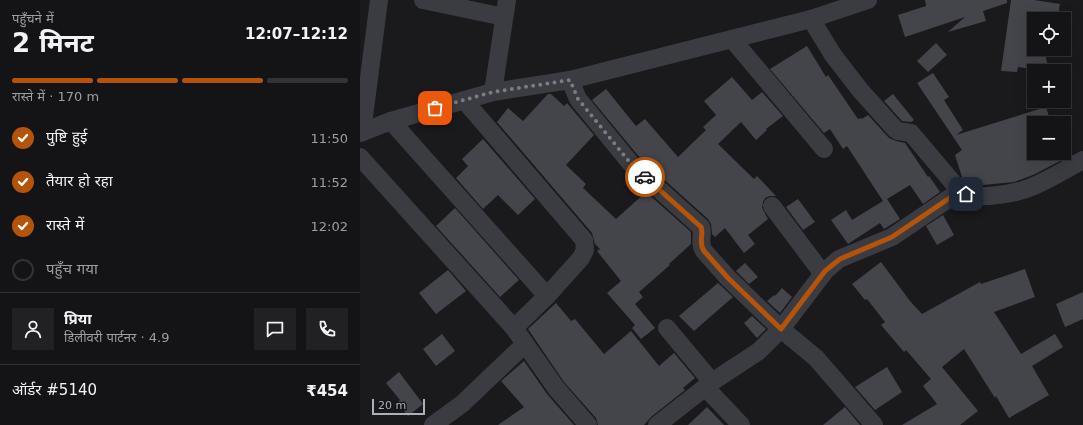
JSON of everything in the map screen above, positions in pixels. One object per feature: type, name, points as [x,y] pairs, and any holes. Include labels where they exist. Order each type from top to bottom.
[{"type":"street","points":[[379,0],[361,132],[493,92],[570,80],[811,19],[834,6],[868,0]]},
{"type":"street","points":[[423,0],[506,9],[493,92]]},
{"type":"street","points":[[811,19],[833,55],[860,90],[895,129],[898,131],[911,133],[960,191],[980,197],[1023,190],[1083,160]]},
{"type":"street","points":[[732,39],[824,149]]},
{"type":"street","points":[[570,80],[578,99],[632,165],[701,227],[701,246],[704,251],[728,278],[781,329],[816,358],[874,425]]},
{"type":"street","points":[[464,100],[584,240],[585,250],[581,258],[547,296],[514,328]]},
{"type":"street","points":[[391,122],[547,296]]},
{"type":"street","points":[[360,157],[514,328],[556,388],[588,425]]},
{"type":"street","points":[[662,424],[708,385],[759,351],[781,329],[823,274],[840,259],[892,237],[960,191]]},
{"type":"street","points":[[772,206],[823,274]]},
{"type":"street","points":[[667,328],[708,385],[741,425]]},
{"type":"street","points":[[433,425],[462,404],[525,344]]},
{"type":"building","points":[[925,0],[1007,0],[1007,3],[983,11],[986,21],[948,32],[965,17],[905,37],[898,15],[926,6]]},
{"type":"building","points":[[1011,0],[1034,0],[1060,4],[1058,12],[1027,12],[1027,56],[1046,56],[1047,64],[1027,64],[1027,68],[1018,67],[1017,72],[1001,71]]},
{"type":"building","points":[[936,43],[947,55],[928,72],[917,61]]},
{"type":"building","points":[[807,46],[826,77],[828,75],[858,119],[862,119],[868,115],[889,138],[905,143],[940,192],[923,204],[910,185],[887,199],[900,219],[884,229],[880,223],[848,244],[831,220],[846,210],[852,220],[883,201],[847,146],[843,149],[830,129],[824,133],[770,69]]},
{"type":"building","points":[[933,73],[949,97],[944,100],[963,130],[956,135],[1046,108],[1049,116],[1027,116],[1027,160],[1060,161],[1033,175],[1014,182],[983,185],[966,182],[962,177],[955,155],[962,150],[917,83]]},
{"type":"building","points":[[732,77],[752,100],[762,92],[783,116],[766,129],[767,130],[756,140],[741,122],[718,144],[754,179],[757,176],[776,196],[765,198],[762,208],[768,219],[748,235],[755,244],[744,253],[725,228],[715,237],[712,234],[711,224],[708,219],[640,158],[592,100],[606,89],[636,126],[645,119],[678,157],[706,130],[703,127],[716,115],[704,101]]},
{"type":"building","points":[[548,94],[551,94],[564,106],[567,103],[594,135],[566,165],[586,184],[583,188],[616,219],[646,192],[691,232],[691,244],[639,292],[643,297],[635,304],[655,328],[641,339],[632,328],[635,325],[607,293],[621,281],[597,251],[600,249],[595,244],[592,233],[497,122],[508,108],[523,121]]},
{"type":"building","points":[[893,94],[914,120],[911,122],[902,121],[884,101]]},
{"type":"building","points":[[483,139],[535,199],[518,215],[498,195],[483,209],[456,178],[468,166],[462,159]]},
{"type":"building","points":[[798,199],[815,222],[803,230],[786,207]]},
{"type":"building","points":[[455,208],[519,280],[500,297],[436,226]]},
{"type":"building","points":[[943,215],[954,235],[937,245],[926,226]]},
{"type":"building","points":[[881,262],[910,301],[922,314],[980,282],[981,284],[1025,269],[1035,297],[994,312],[1021,354],[1055,334],[1063,347],[1032,366],[1049,395],[1009,418],[964,349],[942,367],[978,411],[960,425],[902,425],[937,404],[923,386],[931,379],[906,350],[904,352],[881,325],[885,322],[867,299],[865,300],[852,284]]},
{"type":"building","points":[[745,263],[758,277],[749,284],[736,271]]},
{"type":"building","points":[[448,270],[466,291],[436,314],[419,293]]},
{"type":"building","points":[[718,283],[733,297],[694,331],[679,316]]},
{"type":"building","points":[[782,288],[792,297],[780,313],[767,301],[774,295],[775,296]]},
{"type":"building","points":[[1083,292],[1083,319],[1065,327],[1056,304]]},
{"type":"building","points":[[556,303],[571,321],[575,319],[604,354],[631,331],[659,366],[674,353],[695,378],[683,388],[685,390],[651,417],[644,425],[598,425],[596,418],[564,382],[528,329]]},
{"type":"building","points":[[752,316],[766,329],[757,338],[744,323]]},
{"type":"building","points":[[442,334],[455,351],[436,366],[423,349]]},
{"type":"building","points":[[524,361],[547,394],[574,425],[498,425],[524,407],[501,381]]},
{"type":"building","points":[[887,367],[902,392],[875,410],[855,387]]},
{"type":"building","points":[[399,372],[423,404],[408,416],[397,402],[400,400],[386,383]]},
{"type":"building","points":[[707,407],[724,425],[688,425]]},
{"type":"building","points":[[845,407],[860,425],[823,425]]},
{"type":"way so far","points":[[435,108],[493,92],[570,80],[578,99],[632,165],[645,177]]},
{"type":"route","points":[[645,177],[701,227],[702,231],[700,242],[704,251],[728,278],[781,329],[825,271],[840,259],[853,252],[892,237],[960,191],[966,194]]}]
